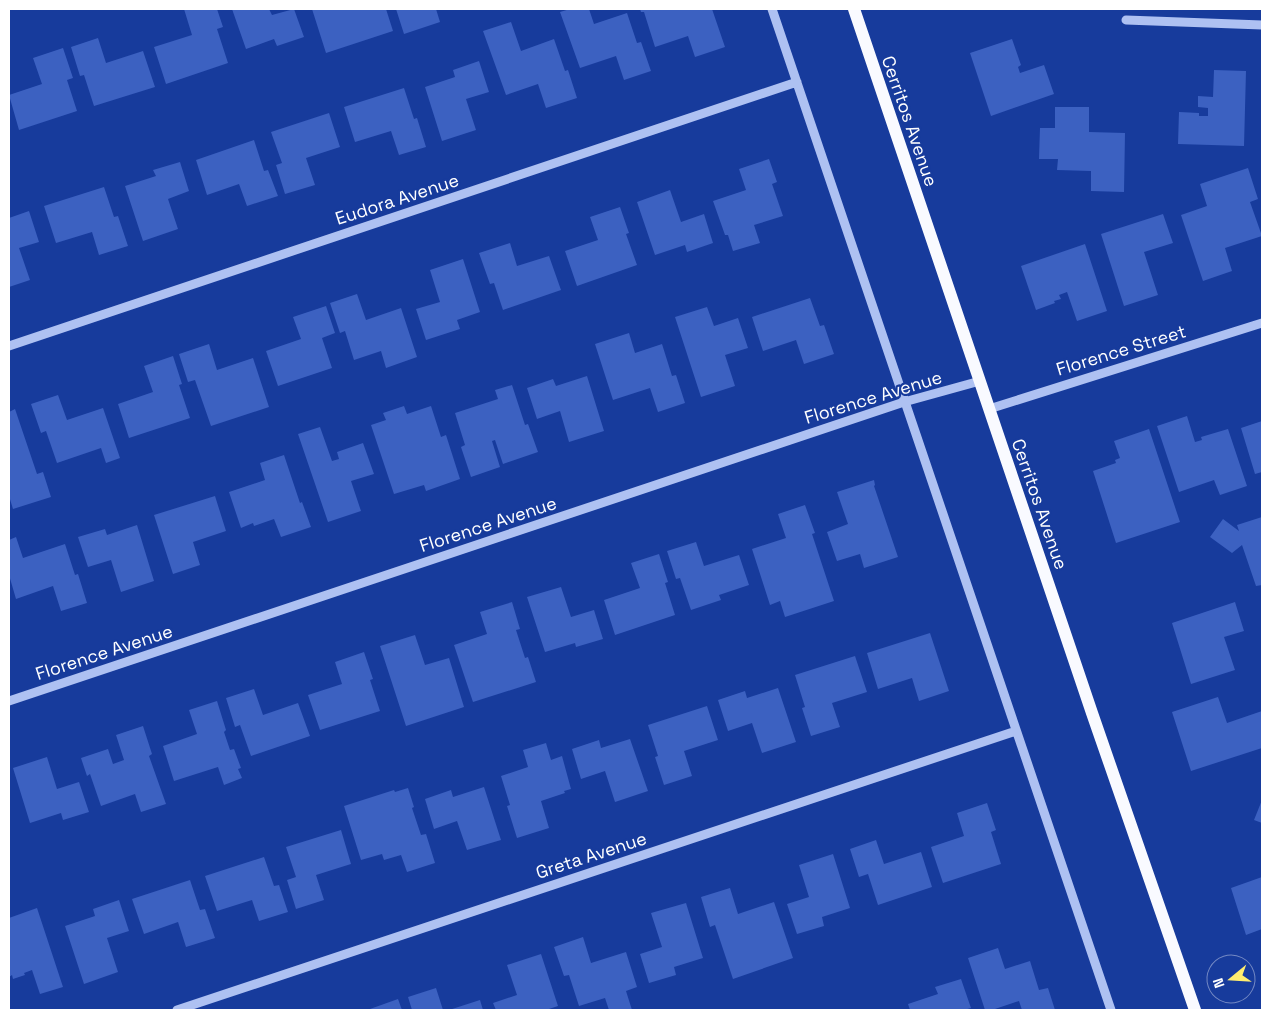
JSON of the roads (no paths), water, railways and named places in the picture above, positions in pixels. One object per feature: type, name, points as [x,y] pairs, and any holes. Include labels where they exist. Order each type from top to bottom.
[{"type":"main road","name":"Cerritos Avenue","points":[[854,9],[1194,1010]]},
{"type":"street","points":[[772,9],[1111,1010]]},
{"type":"street","points":[[1126,20],[1262,25]]},
{"type":"street","name":"Eudora Avenue","points":[[9,346],[796,82]]},
{"type":"street","name":"Florence Street","points":[[989,408],[1262,323]]},
{"type":"street","name":"Florence Avenue","points":[[9,701],[904,402],[980,381]]},
{"type":"street","name":"Greta Avenue","points":[[177,1010],[1016,731]]}]
